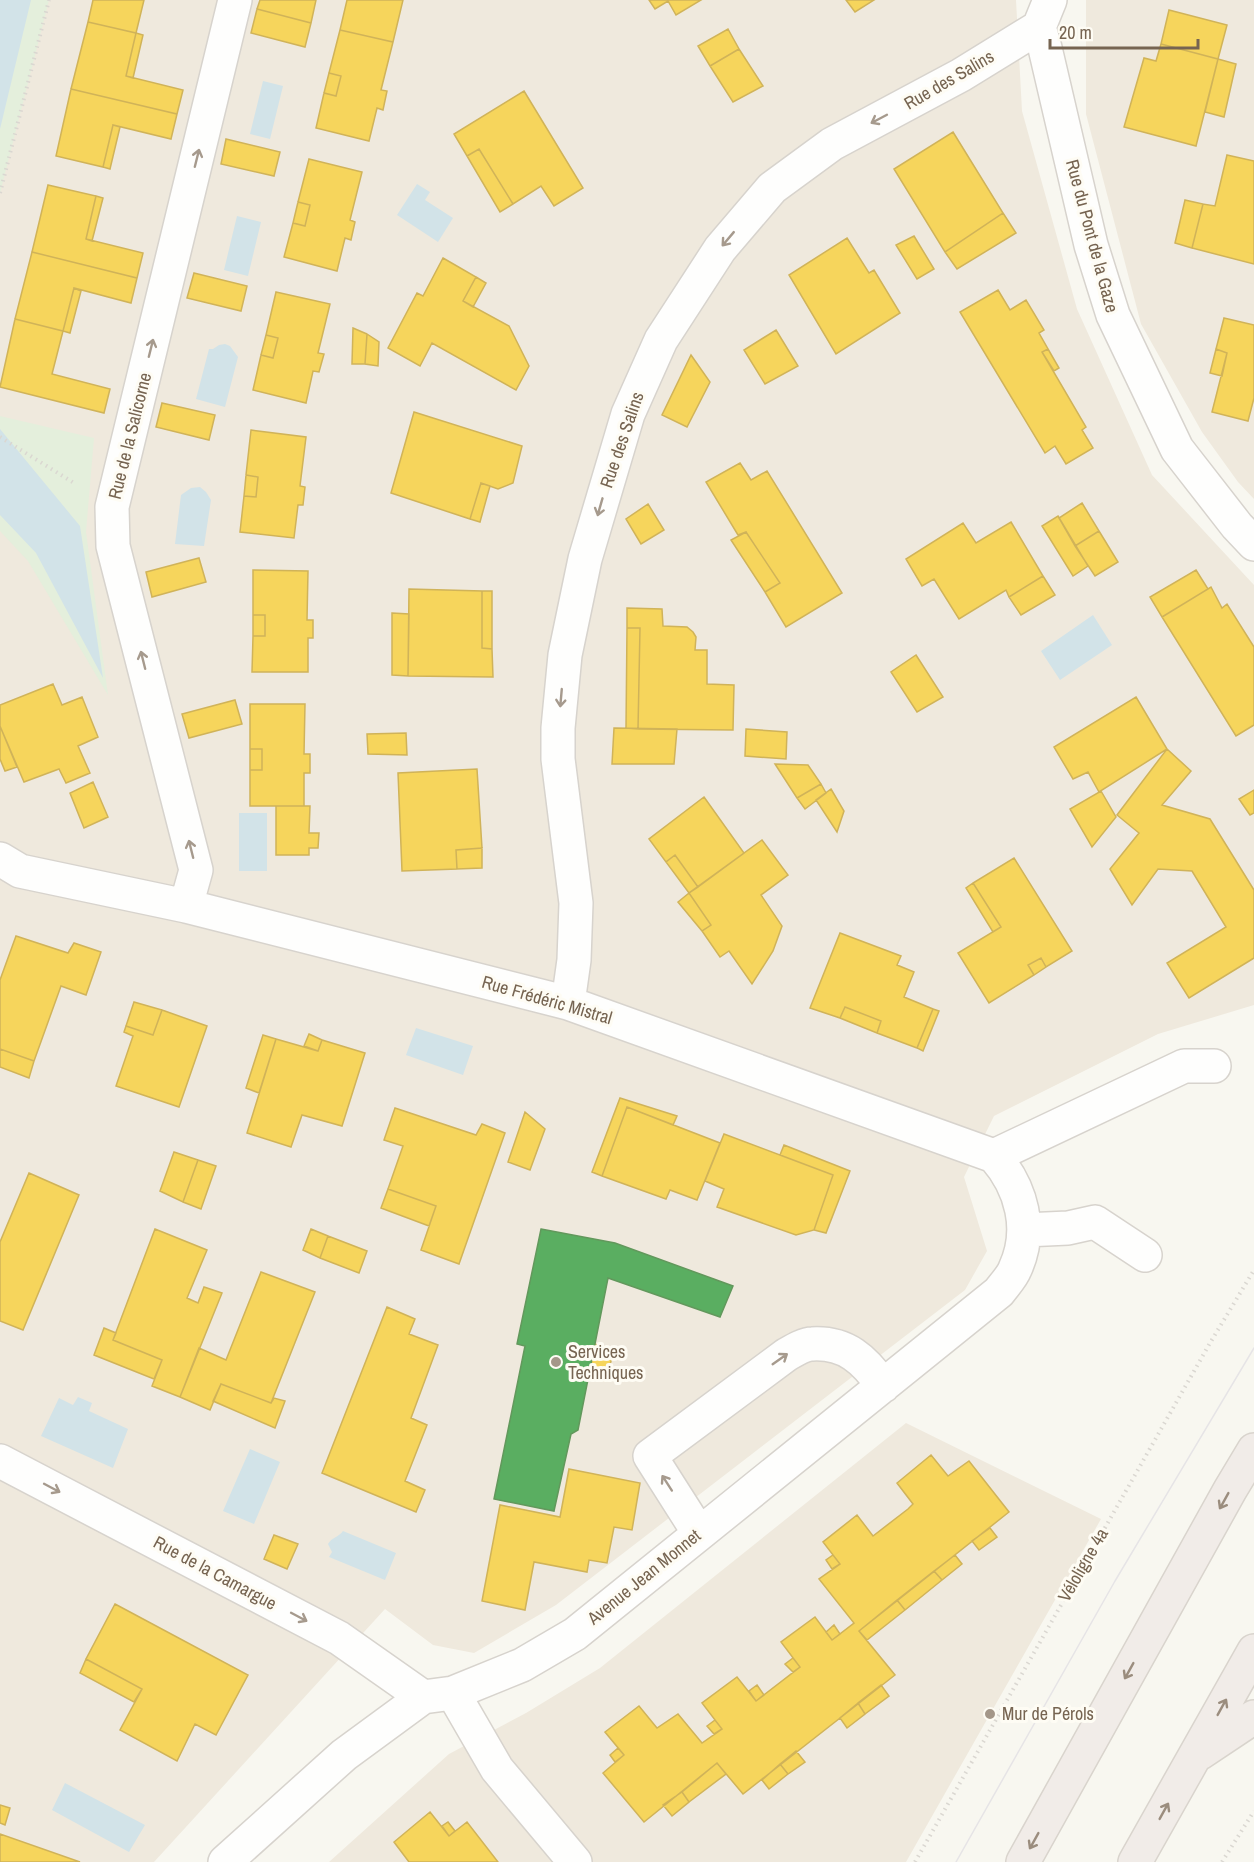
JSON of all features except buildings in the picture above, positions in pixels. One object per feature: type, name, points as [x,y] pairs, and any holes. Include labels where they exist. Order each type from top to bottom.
[{"type":"highway","points":[[1023,1862],[1254,1450]]},
{"type":"highway","points":[[1135,1862],[1254,1651]]},
{"type":"highway","points":[[1194,1758],[1254,1717]]},
{"type":"street","name":"Rue de la Salicorne","points":[[186,906],[196,870],[113,546],[112,507],[235,0]]},
{"type":"street","name":"Rue du Pont de la Gaze","points":[[1045,13],[1045,48],[1091,245],[1113,315],[1178,449],[1237,526],[1254,544]]},
{"type":"street","name":"Rue des Salins","points":[[568,1003],[574,960],[576,903],[558,759],[558,728],[565,655],[585,559],[628,414],[661,340],[720,249],[772,188],[832,144],[961,75],[1045,13]]},
{"type":"street","name":"Rue Frédéric Mistral","points":[[0,860],[21,871],[186,906],[568,1003],[994,1156]]},
{"type":"street","points":[[1145,1255],[1095,1222],[1025,1236],[1020,1203],[1006,1170],[994,1156],[1184,1066],[1214,1066]]},
{"type":"street","name":"Avenue Jean Monnet","points":[[225,1862],[344,1755],[438,1695],[522,1665],[575,1634],[999,1292],[1015,1271],[1025,1236]]},
{"type":"street","points":[[699,1533],[650,1456],[786,1355],[810,1343],[843,1347],[869,1366],[883,1386]]},
{"type":"street","name":"Rue de la Camargue","points":[[0,1461],[339,1638],[438,1695]]},
{"type":"street","points":[[438,1695],[575,1862]]},
{"type":"path","points":[[0,193],[49,0]]},
{"type":"path","points":[[0,437],[112,507]]},
{"type":"path","name":"Véloligne 4a","points":[[915,1862],[1210,1343],[1254,1270]]},
{"type":"path","points":[[1222,1862],[1254,1811]]},
{"type":"shaded area","points":[[0,0],[1016,0],[1022,111],[1077,309],[1152,475],[1254,585],[1254,1005],[1158,1034],[994,1116],[964,1177],[987,1251],[965,1290],[556,1605],[474,1653],[433,1645],[385,1609],[154,1862],[0,1862]]},
{"type":"shaded area","points":[[0,0],[31,0],[0,129]]},
{"type":"shaded area","points":[[1086,0],[1254,0],[1254,499],[1238,482],[1202,432],[1141,324],[1086,114]]},
{"type":"shaded area","points":[[263,81],[283,86],[270,139],[250,134]]},
{"type":"shaded area","points":[[417,184],[430,192],[425,200],[453,218],[438,242],[397,215]]},
{"type":"shaded area","points":[[237,216],[261,222],[248,276],[224,270]]},
{"type":"shaded area","points":[[225,344],[230,346],[238,357],[225,407],[196,399],[209,349]]},
{"type":"shaded area","points":[[0,429],[80,526],[103,678],[36,553],[0,515]]},
{"type":"shaded area","points":[[200,487],[211,500],[204,546],[175,544],[181,495],[191,488]]},
{"type":"shaded area","points":[[1093,615],[1112,645],[1060,680],[1041,651]]},
{"type":"shaded area","points":[[239,813],[267,813],[267,871],[239,871]]},
{"type":"shaded area","points":[[416,1028],[473,1046],[463,1075],[406,1055]]},
{"type":"shaded area","points":[[78,1397],[92,1403],[89,1411],[128,1429],[113,1468],[41,1436],[59,1398],[73,1405]]},
{"type":"shaded area","points":[[906,1423],[1101,1519],[906,1862],[329,1862],[449,1754],[526,1713],[600,1668]]},
{"type":"shaded area","points":[[250,1449],[280,1462],[254,1524],[223,1511]]},
{"type":"shaded area","points":[[343,1531],[396,1553],[385,1580],[329,1557],[332,1552],[328,1544]]},
{"type":"shaded area","points":[[65,1783],[145,1825],[129,1852],[52,1810]]},
{"type":"green space","points":[[0,0],[49,0],[0,193]]},
{"type":"green space","points":[[0,416],[94,438],[86,532],[108,695],[28,561],[0,531]]},
{"type":"tram line","points":[[956,1862],[1115,1581],[1254,1348]]},
{"type":"place","name":"Services Techniques","points":[[556,1362]]},
{"type":"place","name":"Mur de Pérols","points":[[990,1714]]}]
